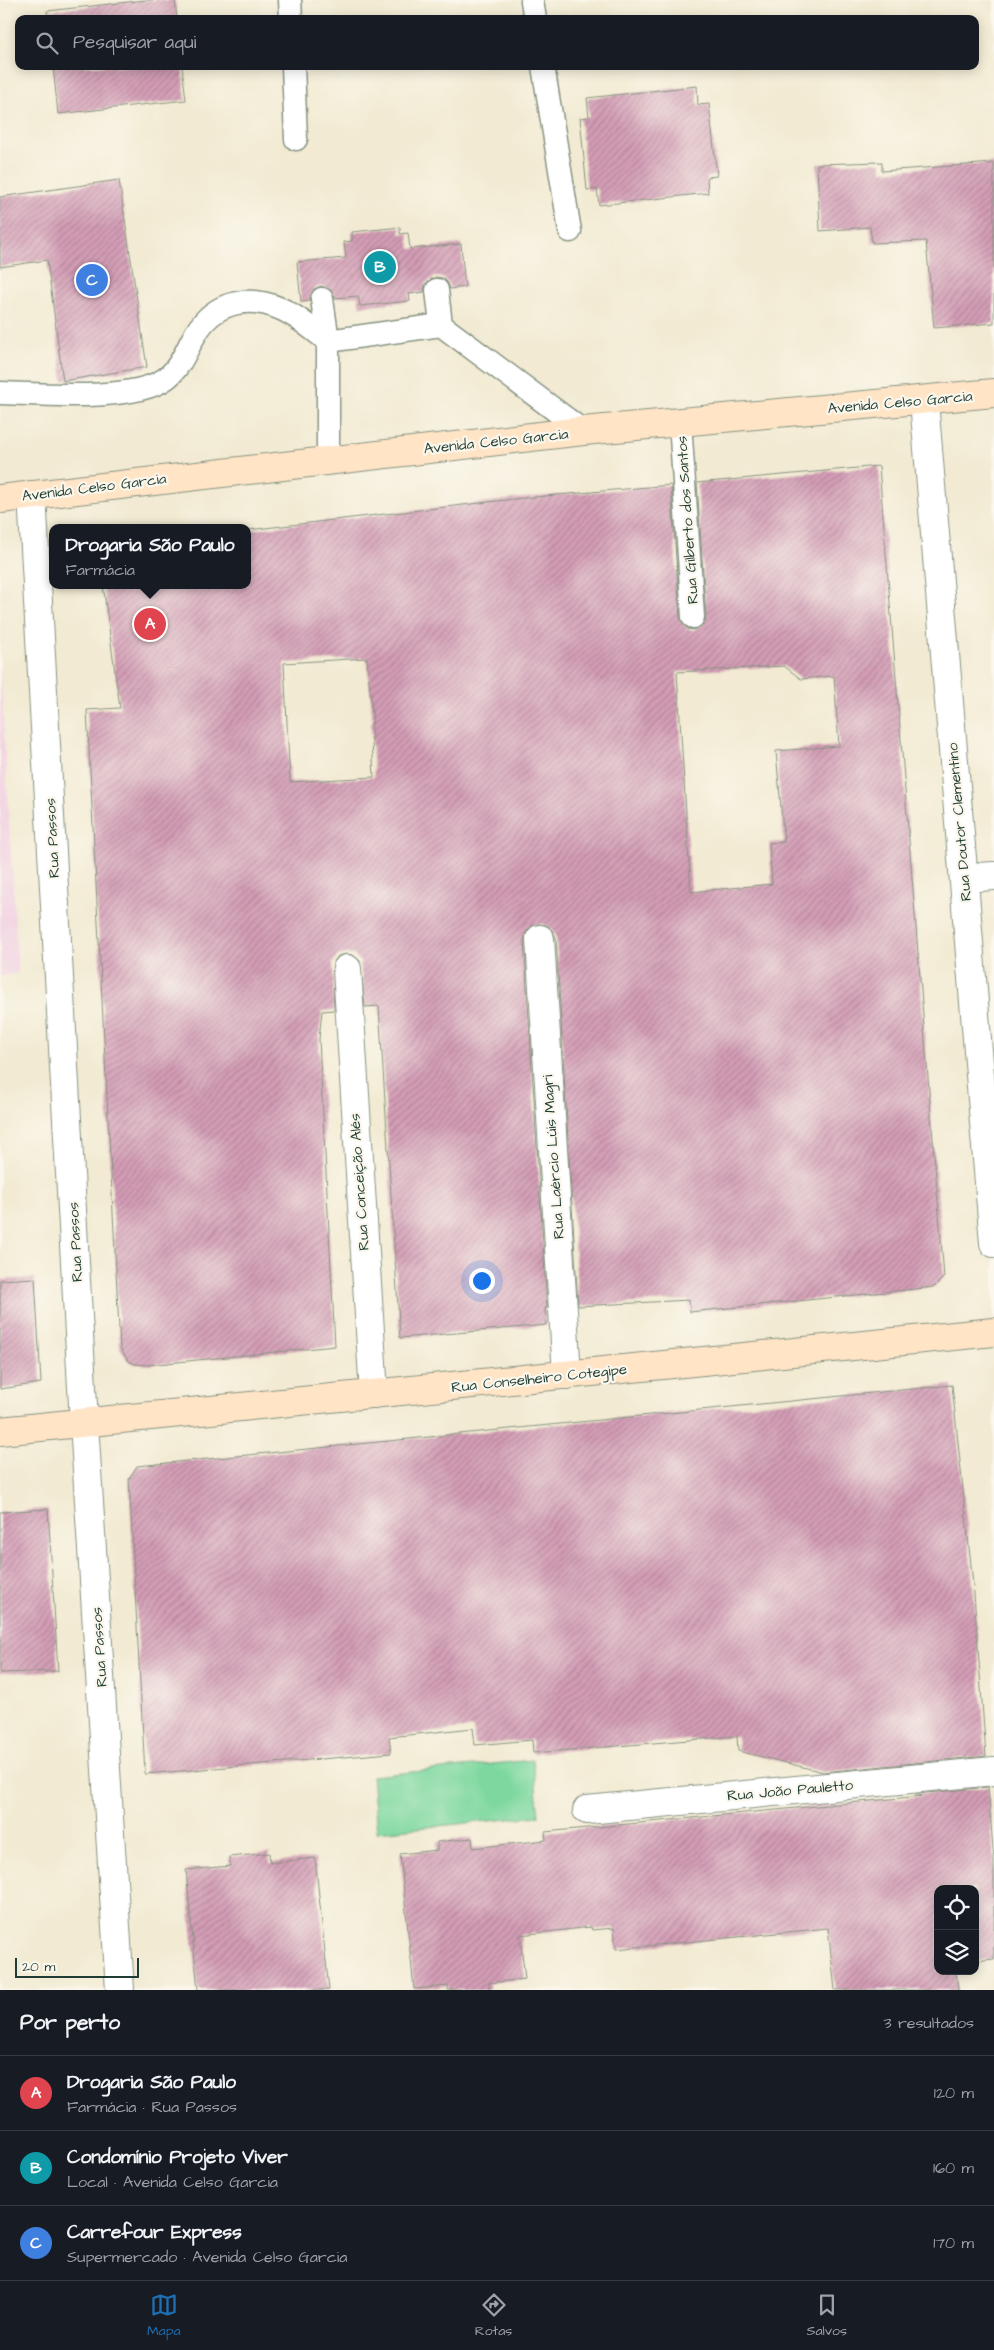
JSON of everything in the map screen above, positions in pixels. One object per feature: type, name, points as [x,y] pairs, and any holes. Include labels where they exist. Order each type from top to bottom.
[{"type":"main road","name":"Avenida Celso Garcia","points":[[0,499],[328,459],[583,431],[924,401],[994,393]]},
{"type":"main road","name":"Rua Conselheiro Cotegipe","points":[[0,1431],[994,1332]]},
{"type":"street","name":"Rua Doutor Clementino","points":[[924,401],[964,878],[987,1089],[994,1243]]},
{"type":"street","name":"Rua Passos","points":[[32,495],[84,1423],[120,1990]]},
{"type":"street","points":[[964,878],[994,876]]},
{"type":"street","name":"Rua Laércio Lúis Magri","points":[[540,939],[567,1375]]},
{"type":"street","name":"Rua Conceição Alés","points":[[347,969],[374,1394]]},
{"type":"street","name":"Rua João Pauletto","points":[[587,1810],[994,1771]]},
{"type":"lane","points":[[290,0],[291,15]]},
{"type":"lane","points":[[293,70],[296,139]]},
{"type":"lane","points":[[543,70],[570,231]]},
{"type":"lane","points":[[437,290],[441,325]]},
{"type":"lane","points":[[322,299],[328,341],[328,459]]},
{"type":"lane","points":[[0,394],[115,394],[164,380],[176,368],[197,330],[214,311],[232,302],[254,301],[282,309],[328,341],[441,325],[583,431]]},
{"type":"lane","name":"Rua Gilberto dos Santos","points":[[680,422],[693,617]]},
{"type":"shaded area","points":[[0,666],[18,973],[0,976]]},
{"type":"green space","points":[[533,1760],[539,1816],[377,1832],[372,1776]]},
{"type":"building","points":[[146,0],[175,0],[177,15],[48,15],[47,11]]},
{"type":"building","points":[[53,70],[182,70],[186,100],[58,114]]},
{"type":"building","points":[[697,86],[698,105],[709,104],[717,176],[707,177],[708,193],[599,205],[597,189],[587,190],[580,118],[589,117],[587,98]]},
{"type":"building","points":[[882,162],[882,171],[994,163],[994,323],[934,328],[926,241],[872,243],[870,227],[820,231],[817,164]]},
{"type":"building","points":[[119,180],[147,367],[63,381],[47,260],[0,267],[0,197]]},
{"type":"building","points":[[400,227],[400,234],[408,233],[410,249],[461,244],[465,287],[450,289],[448,283],[443,278],[435,277],[425,284],[424,292],[409,294],[410,301],[360,306],[358,296],[335,298],[332,291],[321,286],[314,289],[309,301],[301,302],[297,262],[346,258],[344,242],[352,241],[352,232]]},
{"type":"building","points":[[879,466],[944,1277],[934,1287],[690,1312],[689,1300],[578,1306],[556,938],[553,931],[547,925],[539,924],[532,926],[526,932],[524,940],[547,1308],[545,1308],[546,1325],[400,1338],[379,1006],[365,1007],[360,961],[353,955],[346,954],[338,956],[333,963],[334,1010],[322,1011],[319,1039],[335,1346],[148,1365],[135,1364],[128,1361],[120,1348],[87,710],[120,708],[104,589],[251,589],[251,530],[523,498],[671,485],[680,618],[687,629],[694,630],[705,623],[697,483]],"holes":[[[367,658],[373,723],[371,723],[374,777],[290,782],[284,663]],[[784,666],[801,679],[834,676],[839,746],[776,751],[784,842],[769,843],[772,884],[691,892],[677,672]]]},
{"type":"building","points":[[35,1278],[41,1383],[0,1389],[0,1280]]},
{"type":"building","points":[[952,1385],[974,1594],[986,1756],[823,1772],[738,1751],[737,1736],[533,1753],[532,1740],[475,1745],[473,1728],[389,1737],[391,1753],[145,1774],[129,1479],[137,1466]]},
{"type":"building","points":[[48,1509],[58,1671],[0,1673],[0,1512]]},
{"type":"building","points":[[988,1787],[994,1861],[994,1959],[979,1961],[979,1885],[934,1885],[934,1975],[956,1975],[958,1990],[835,1990],[828,1928],[616,1949],[614,1928],[592,1930],[591,1927],[520,1935],[525,1979],[489,1983],[489,1990],[448,1990],[448,1986],[414,1989],[400,1854],[437,1850],[437,1842],[472,1838],[473,1848],[546,1840],[545,1832],[922,1796],[916,1794]]},
{"type":"building","points":[[269,1853],[270,1863],[315,1858],[329,1990],[198,1990],[186,1870],[230,1866],[229,1857]]},
{"type":"place","name":"Condomínio Projeto Viver","points":[[380,267]]},
{"type":"place","name":"Carrefour Express","points":[[92,280]]},
{"type":"place","name":"Drogaria São Paulo","points":[[150,624]]}]
